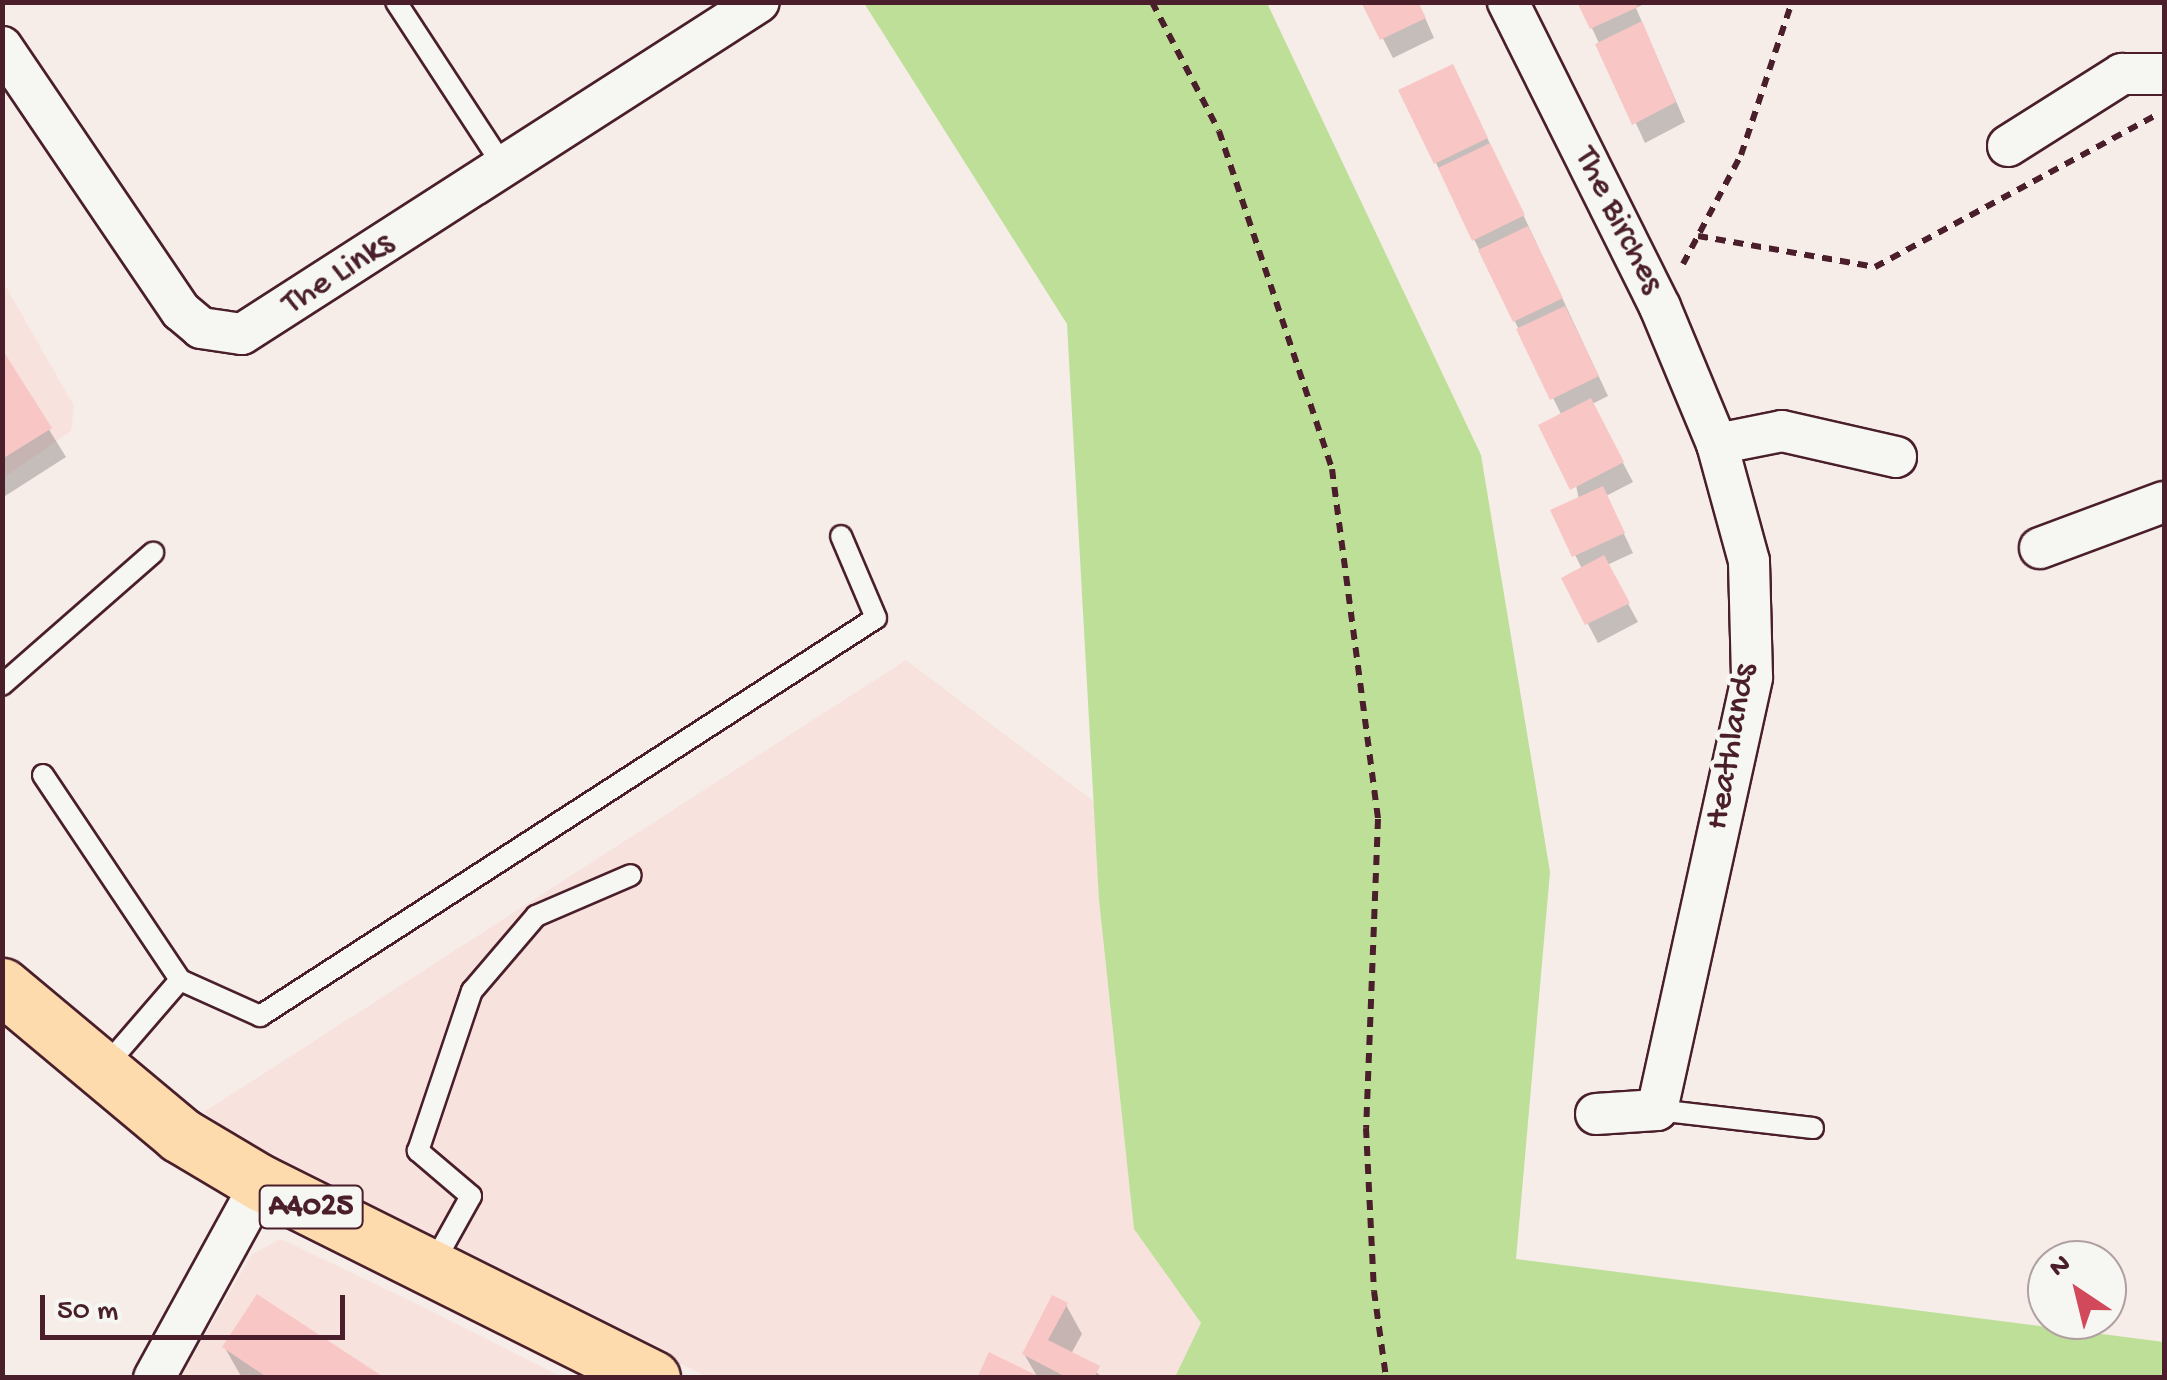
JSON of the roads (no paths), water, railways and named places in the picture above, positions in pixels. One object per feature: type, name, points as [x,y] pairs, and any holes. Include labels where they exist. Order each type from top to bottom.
[{"type":"main road","name":"A4025","points":[[2,986],[100,1072],[180,1135],[260,1183],[652,1378]]},
{"type":"street","name":"The Links","points":[[2,47],[181,311],[201,328],[256,330],[759,2]]},
{"type":"street","name":"The Birches","points":[[1508,2],[1660,307],[1717,444]]},
{"type":"street","points":[[2008,146],[2122,74],[2164,74]]},
{"type":"street","points":[[1717,444],[1782,431],[1896,457]]},
{"type":"street","name":"Heathlands","points":[[1657,1110],[1752,677],[1750,561],[1717,444]]},
{"type":"street","points":[[2040,548],[2164,502]]},
{"type":"street","points":[[1596,1114],[1657,1110]]},
{"type":"street","points":[[154,1378],[260,1183]]},
{"type":"lane","points":[[396,2],[504,167]]},
{"type":"lane","points":[[42,775],[180,980],[260,1016],[876,618],[841,536]]},
{"type":"lane","points":[[2,685],[153,553]]},
{"type":"lane","points":[[431,1267],[471,1196],[418,1151],[472,991],[536,916],[630,874]]},
{"type":"lane","points":[[100,1072],[180,980]]},
{"type":"lane","points":[[1657,1110],[1813,1128]]}]
